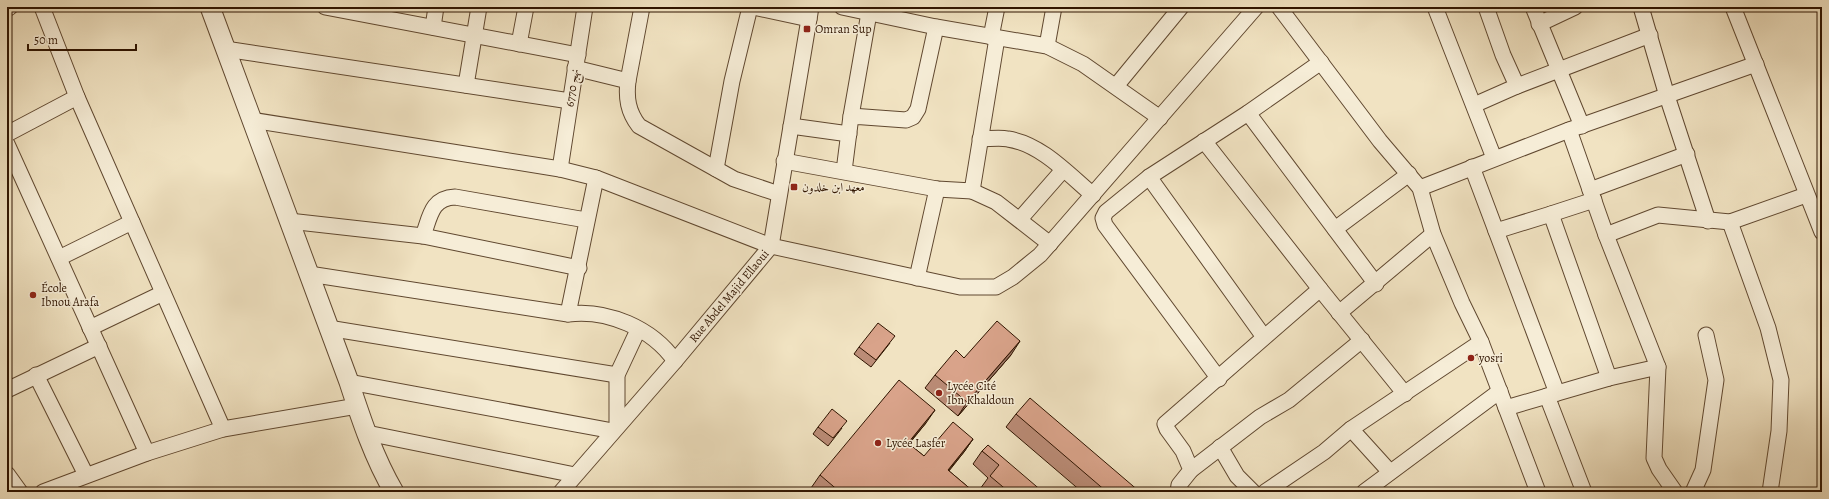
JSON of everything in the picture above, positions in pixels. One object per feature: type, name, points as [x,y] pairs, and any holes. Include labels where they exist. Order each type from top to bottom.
[{"type":"street","points":[[42,7],[77,97],[223,429]]},
{"type":"street","points":[[210,7],[328,328],[350,382],[356,406],[383,474],[394,492]]},
{"type":"street","points":[[325,7],[387,13],[433,27],[519,44],[576,61],[628,81]]},
{"type":"street","points":[[433,27],[436,7]]},
{"type":"street","points":[[466,85],[479,7]]},
{"type":"street","points":[[519,44],[526,7]]},
{"type":"street","name":"نهج 6770","points":[[560,169],[585,7]]},
{"type":"street","points":[[642,7],[628,81],[627,98],[631,116],[639,126],[734,179],[779,194]]},
{"type":"street","points":[[716,169],[732,80],[750,7]]},
{"type":"street","points":[[753,7],[810,13]]},
{"type":"street","points":[[842,7],[872,12],[936,27],[1047,46],[1083,64],[1160,118]]},
{"type":"street","points":[[972,191],[994,38],[997,7]]},
{"type":"street","points":[[1047,46],[1054,7]]},
{"type":"street","points":[[1051,23],[1065,7]]},
{"type":"street","points":[[1116,86],[1181,7]]},
{"type":"street","points":[[251,120],[560,169],[596,178],[771,246],[960,287],[996,287],[1013,277],[1040,255],[1256,7]]},
{"type":"street","points":[[1279,7],[1380,141],[1420,188],[1433,234],[1462,303],[1481,342],[1538,492]]},
{"type":"street","points":[[1435,7],[1494,158]]},
{"type":"street","points":[[1486,7],[1502,55],[1517,86]]},
{"type":"street","points":[[1533,7],[1559,71],[1576,128],[1592,195],[1606,235],[1658,366],[1654,458],[1658,469],[1675,492]]},
{"type":"street","points":[[1539,24],[1575,7]]},
{"type":"street","points":[[1641,7],[1667,96],[1708,221]]},
{"type":"street","points":[[1733,7],[1806,195],[1822,232]]},
{"type":"street","points":[[844,171],[851,116],[872,12]]},
{"type":"street","name":"Rue Abdel Majid Ellaoui","points":[[561,492],[675,361],[771,246],[784,161],[810,13]]},
{"type":"street","points":[[851,116],[906,120],[913,117],[918,109],[936,27]]},
{"type":"street","points":[[1474,105],[1517,86],[1650,35]]},
{"type":"street","points":[[225,49],[570,100]]},
{"type":"street","points":[[1219,378],[1105,225],[1103,218],[1106,212],[1149,177],[1248,113],[1321,62]]},
{"type":"street","points":[[1420,188],[1472,166],[1756,64]]},
{"type":"street","points":[[7,134],[77,97]]},
{"type":"street","points":[[1248,113],[1376,284]]},
{"type":"street","points":[[791,126],[849,134]]},
{"type":"street","points":[[980,139],[1007,138],[1030,145],[1093,195]]},
{"type":"street","points":[[1204,141],[1339,313],[1405,394]]},
{"type":"street","points":[[7,144],[147,453]]},
{"type":"street","points":[[1496,231],[1551,214],[1687,154]]},
{"type":"street","points":[[784,161],[937,189],[972,191],[996,202],[1020,219],[1050,244]]},
{"type":"street","points":[[1472,166],[1496,231],[1584,492]]},
{"type":"street","points":[[1020,219],[1063,170]]},
{"type":"street","points":[[1335,229],[1409,174]]},
{"type":"street","points":[[1149,177],[1264,337]]},
{"type":"street","points":[[568,314],[579,268],[586,220],[596,178]]},
{"type":"street","points":[[917,278],[937,189]]},
{"type":"street","points":[[1606,235],[1658,216],[1730,222],[1806,195]]},
{"type":"street","points":[[423,236],[434,208],[439,200],[446,197],[454,197],[586,220]]},
{"type":"street","points":[[1551,214],[1609,378]]},
{"type":"street","points":[[289,221],[423,236],[579,268]]},
{"type":"street","points":[[59,258],[132,222]]},
{"type":"street","points":[[1730,222],[1768,328],[1781,380],[1779,432],[1770,492]]},
{"type":"street","points":[[1339,313],[1376,284],[1433,234]]},
{"type":"street","points":[[309,274],[568,314],[583,312],[602,314],[652,337],[666,348],[675,361]]},
{"type":"street","points":[[1191,470],[1183,451],[1165,424],[1320,289]]},
{"type":"street","points":[[90,328],[163,293]]},
{"type":"street","points":[[328,328],[616,375]]},
{"type":"street","points":[[350,382],[615,429],[616,375],[638,330]]},
{"type":"street","points":[[1693,492],[1702,470],[1716,380],[1706,335]]},
{"type":"street","points":[[1178,492],[1179,485],[1191,470],[1260,417],[1289,400],[1362,340]]},
{"type":"street","points":[[1265,492],[1324,452],[1351,429],[1481,342]]},
{"type":"street","points":[[7,390],[99,346]]},
{"type":"street","points":[[1506,408],[1609,378],[1658,366]]},
{"type":"street","points":[[36,375],[86,475]]},
{"type":"street","points":[[1364,492],[1500,391]]},
{"type":"street","points":[[43,492],[147,453],[223,429],[356,406]]},
{"type":"street","points":[[1351,429],[1390,472]]},
{"type":"street","points":[[367,434],[575,475]]},
{"type":"street","points":[[1220,447],[1237,476],[1253,492]]},
{"type":"street","points":[[7,474],[20,492]]},
{"type":"building","points":[[997,321],[1020,341],[967,402],[935,375],[956,350],[964,358]]},
{"type":"building","points":[[878,323],[895,336],[876,360],[859,347]]},
{"type":"building","name":"Lycée Lasfer","points":[[899,380],[935,410],[908,443],[924,456],[953,422],[973,439],[948,470],[974,492],[840,492],[820,475]]},
{"type":"building","points":[[1030,398],[1140,492],[1107,492],[1016,414]]},
{"type":"building","points":[[832,409],[847,421],[833,438],[818,427]]},
{"type":"building","points":[[988,445],[1043,492],[1009,492],[990,476],[999,465],[982,451]]},
{"type":"place","name":"Omran Sup","points":[[807,29]]},
{"type":"place","name":"معهد ابن خلدون","points":[[794,187]]},
{"type":"place","name":"École Ibnou Arafa","points":[[33,295]]},
{"type":"place","name":"yosri","points":[[1471,358]]},
{"type":"place","name":"Lycée Cité Ibn Khaldoun","points":[[939,393]]},
{"type":"place","name":"Lycée Lasfer","points":[[878,443]]}]
